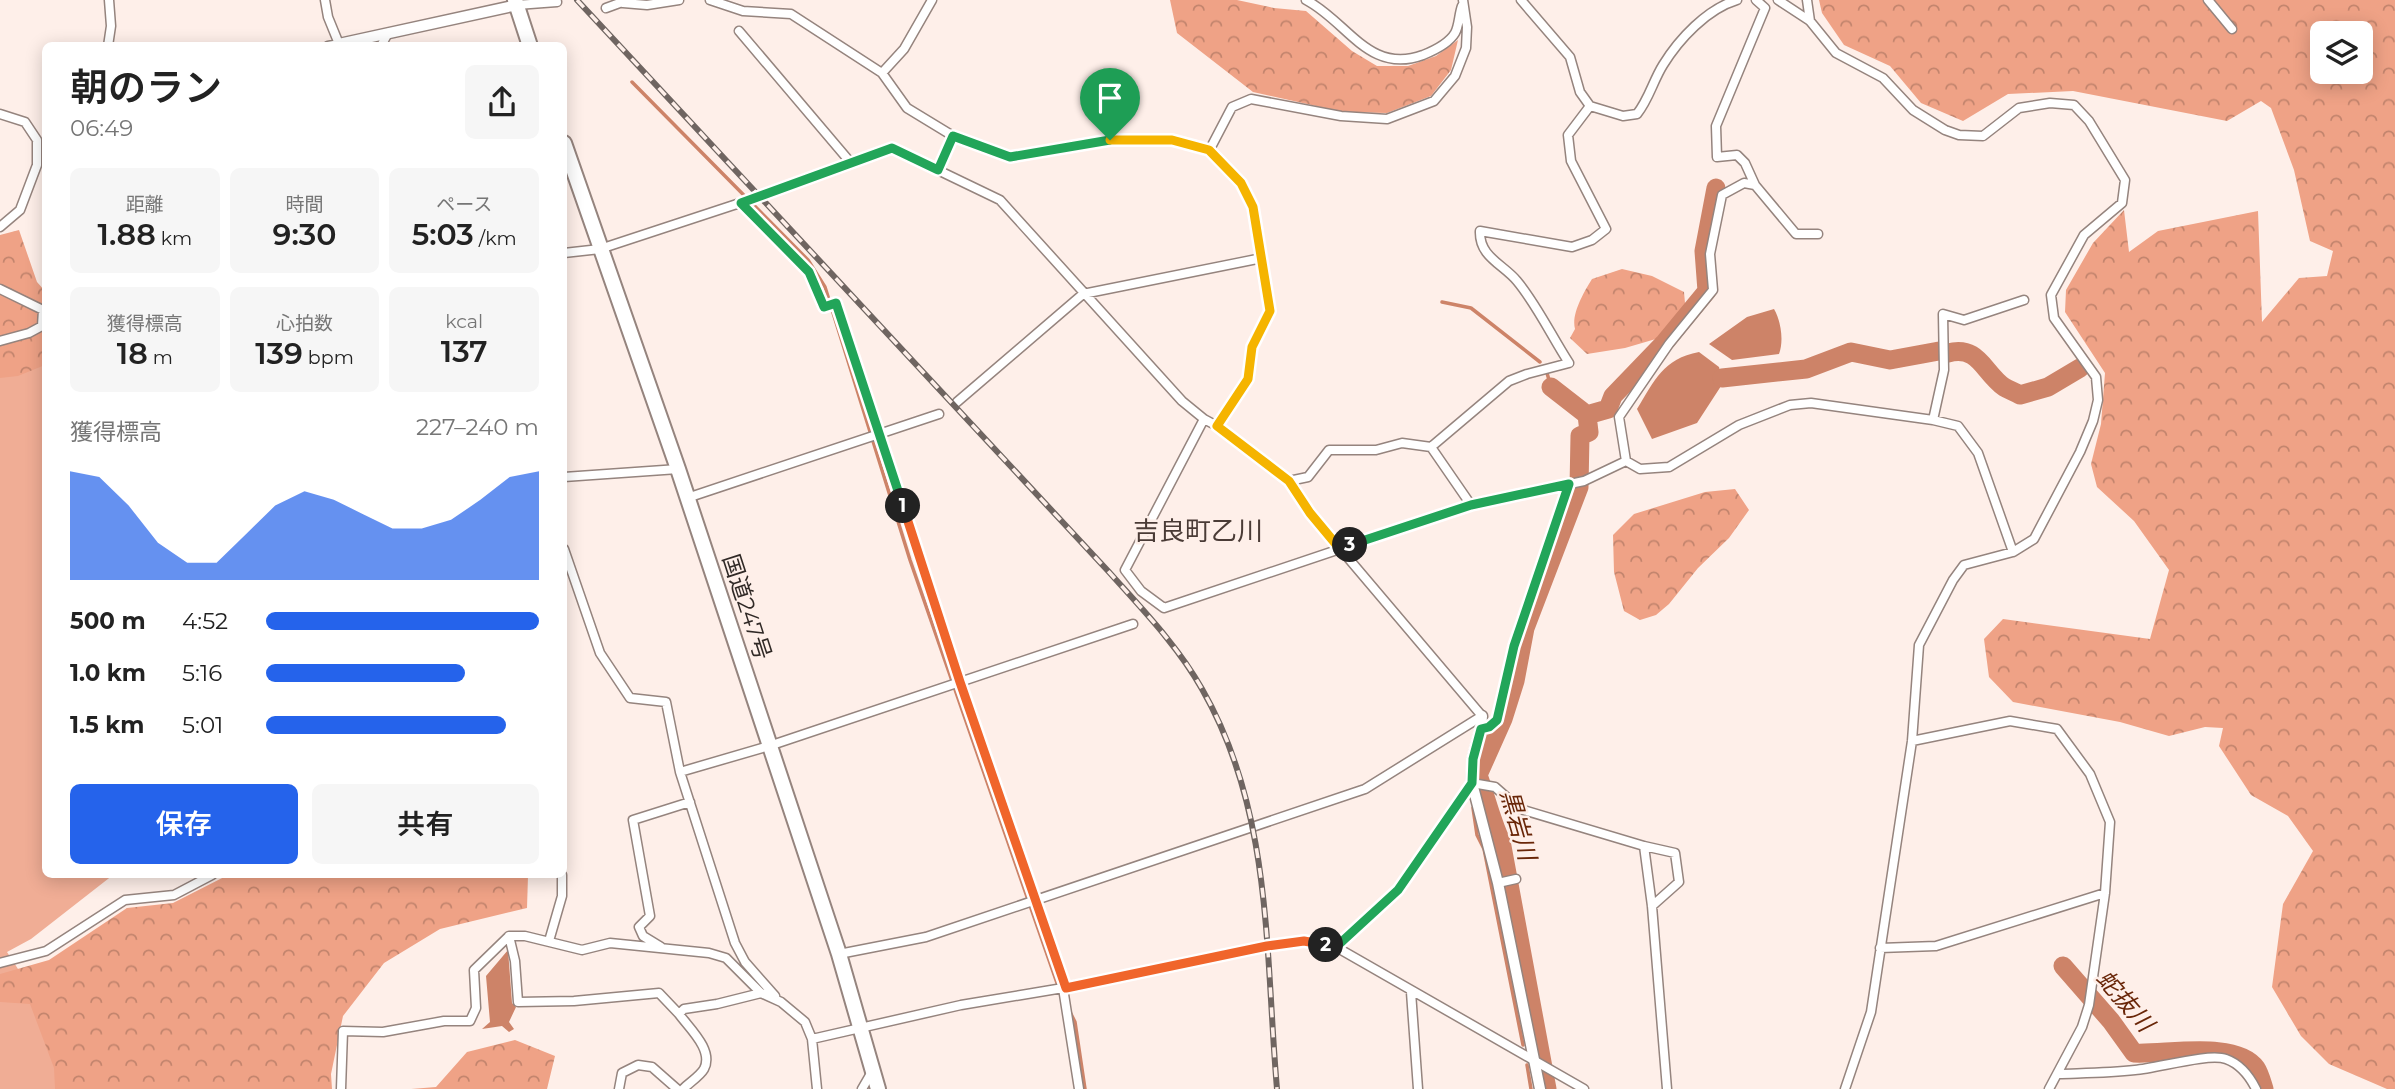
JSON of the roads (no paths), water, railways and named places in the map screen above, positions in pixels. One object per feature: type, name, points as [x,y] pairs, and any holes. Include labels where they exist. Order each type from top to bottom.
[{"type":"highway","points":[[516,3],[529,42]]},
{"type":"highway","name":"国道247号","points":[[567,152],[678,469],[839,954],[878,1089]]},
{"type":"street","points":[[109,0],[111,26],[109,42]]},
{"type":"street","points":[[325,0],[333,42]]},
{"type":"street","points":[[606,8],[625,1],[647,5],[679,0]]},
{"type":"street","points":[[710,0],[743,11],[791,14],[881,74],[906,108],[953,136],[1010,157],[1110,140],[1172,140],[1209,150],[1241,183],[1253,207],[1270,311],[1252,347],[1248,379],[1217,426]]},
{"type":"street","points":[[881,74],[904,49],[932,0]]},
{"type":"street","points":[[1209,150],[1233,107],[1251,99],[1341,116],[1387,119],[1434,101],[1455,76],[1466,48],[1467,27],[1463,0],[1454,34],[1433,51],[1409,60],[1383,58],[1362,47],[1324,10],[1306,0]]},
{"type":"street","points":[[1521,0],[1570,57],[1580,92],[1590,106],[1623,116],[1637,114],[1663,65],[1700,19],[1737,0]]},
{"type":"street","points":[[1756,0],[1765,8],[1716,126],[1717,157],[1737,155],[1745,163],[1755,185],[1796,234],[1818,234]]},
{"type":"street","points":[[1778,0],[1810,21],[1836,53],[1883,78],[1913,110],[1945,130],[1959,135],[1983,136],[2019,108],[2050,103],[2074,105],[2089,121],[2125,180],[2122,203],[2084,235],[2051,295],[2054,318],[2096,377],[2098,400],[2093,421],[2080,452],[2034,539],[2013,552],[1964,565],[1953,580],[1919,645],[1912,741],[1871,1012],[1845,1089]]},
{"type":"street","points":[[1807,0],[1810,21]]},
{"type":"street","points":[[2208,0],[2232,29]]},
{"type":"street","points":[[348,42],[516,3],[557,2]]},
{"type":"street","points":[[739,31],[850,163]]},
{"type":"street","points":[[383,42],[388,33]]},
{"type":"street","points":[[1431,447],[1509,381],[1569,363],[1516,280],[1497,265],[1479,242],[1479,231],[1572,247],[1592,240],[1606,229],[1571,161],[1568,135],[1590,106]]},
{"type":"street","points":[[0,114],[25,122],[37,140],[37,165],[20,211],[0,227]]},
{"type":"street","points":[[938,170],[953,136]]},
{"type":"street","points":[[567,253],[600,249],[772,192],[892,148],[1000,200],[1182,401],[1289,481],[1310,513],[1482,716],[1473,759],[1472,783],[1498,883],[1540,1089]]},
{"type":"street","points":[[1755,185],[1744,183],[1722,195],[1710,254],[1713,290],[1669,344],[1619,417],[1626,461],[1640,470],[1669,467],[1739,425],[1790,405],[1811,403],[1933,420],[1958,426],[1978,453],[2013,552]]},
{"type":"street","points":[[742,202],[809,272],[824,307],[836,303],[1064,989],[1079,1089]]},
{"type":"street","points":[[957,401],[1083,294],[1262,258]]},
{"type":"street","points":[[0,289],[42,310]]},
{"type":"street","points":[[1933,420],[1944,370],[1943,314],[1964,320],[2024,300]]},
{"type":"street","points":[[0,341],[29,333],[42,326]]},
{"type":"street","points":[[687,498],[939,414]]},
{"type":"street","points":[[1204,419],[1125,570],[1142,591],[1164,608],[1471,505],[1584,481],[1626,461]]},
{"type":"street","points":[[1289,481],[1308,477],[1329,450],[1376,450],[1402,443],[1431,447],[1471,505]]},
{"type":"street","points":[[567,477],[678,469]]},
{"type":"street","points":[[1481,729],[1489,727],[1497,720],[1514,646],[1569,484]]},
{"type":"street","points":[[567,558],[600,653],[630,698],[666,702],[680,772],[735,943],[745,962],[781,1002],[805,1022],[812,1039],[817,1089]]},
{"type":"street","points":[[680,772],[769,746],[1133,624]]},
{"type":"street","points":[[839,954],[926,937],[1365,789],[1482,716]]},
{"type":"street","points":[[1912,741],[2010,721],[2057,729],[2090,774],[2110,822],[2105,893],[2090,1005],[2082,1027],[2049,1089]]},
{"type":"street","points":[[1472,783],[1494,787],[1520,809],[1675,853],[1679,881],[1652,906]]},
{"type":"street","points":[[1336,947],[1398,890],[1472,783]]},
{"type":"street","points":[[663,948],[643,936],[639,927],[650,916],[633,820],[690,802]]},
{"type":"street","points":[[1644,846],[1652,906],[1667,1089]]},
{"type":"street","points":[[0,963],[46,951],[125,900],[174,895],[206,878]]},
{"type":"street","points":[[549,941],[562,896],[562,878]]},
{"type":"street","points":[[1498,883],[1515,879]]},
{"type":"street","points":[[1880,948],[1936,946],[2105,893]]},
{"type":"street","points":[[341,1089],[343,1031],[383,1032],[444,1021],[470,1021],[476,1008],[474,970],[509,936],[525,936],[582,950],[610,943],[709,953],[726,958],[761,993],[781,1002]]},
{"type":"street","points":[[509,936],[515,961],[518,1002],[574,1001],[659,993],[679,1014],[707,1056],[704,1070],[683,1089]]},
{"type":"street","points":[[812,1039],[961,1004],[1064,989],[1267,946],[1304,941],[1336,947],[1584,1089]]},
{"type":"street","points":[[1411,992],[1418,1089]]},
{"type":"street","points":[[679,1014],[684,1009],[761,993]]},
{"type":"street","points":[[2058,1074],[2135,1070],[2213,1057],[2238,1065],[2251,1078],[2256,1089]]},
{"type":"street","points":[[619,1089],[622,1073],[638,1065],[652,1067],[677,1089]]},
{"type":"street","points":[[862,1089],[873,1070]]},
{"type":"waterway","points":[[632,82],[808,260],[825,287],[910,560],[1058,986]]},
{"type":"waterway","name":"黒岩川","points":[[1547,1089],[1501,841],[1478,775],[1503,719],[1515,681],[1525,628],[1579,487],[1580,436],[1589,432],[1587,415],[1608,409],[1613,396],[1665,342],[1707,291],[1704,251],[1716,188]]},
{"type":"waterway","points":[[1442,302],[1471,308],[1540,362]]},
{"type":"waterway","points":[[1722,378],[1806,369],[1851,352],[1890,360],[1939,351]]},
{"type":"waterway","points":[[1948,353],[1967,353],[1974,356],[2004,387],[2020,395],[2048,387],[2080,368]]},
{"type":"waterway","points":[[1547,373],[1551,387]]},
{"type":"waterway","points":[[1551,387],[1587,415]]},
{"type":"waterway","points":[[1473,808],[1477,835],[1484,849],[1523,1045]]},
{"type":"waterway","name":"蛇抜川","points":[[2063,966],[2111,1021],[2134,1053],[2217,1051],[2233,1054],[2246,1059],[2256,1068],[2264,1089]]},
{"type":"waterway","points":[[1070,1012],[1075,1022],[1085,1089]]},
{"type":"waterway","points":[[1527,1065],[1531,1089]]},
{"type":"railway","points":[[577,0],[1109,572],[1159,628],[1192,673],[1225,736],[1242,785],[1254,834],[1267,935],[1277,1089]]},
{"type":"district","name":"吉良町乙川","points":[[1198,531]]}]
